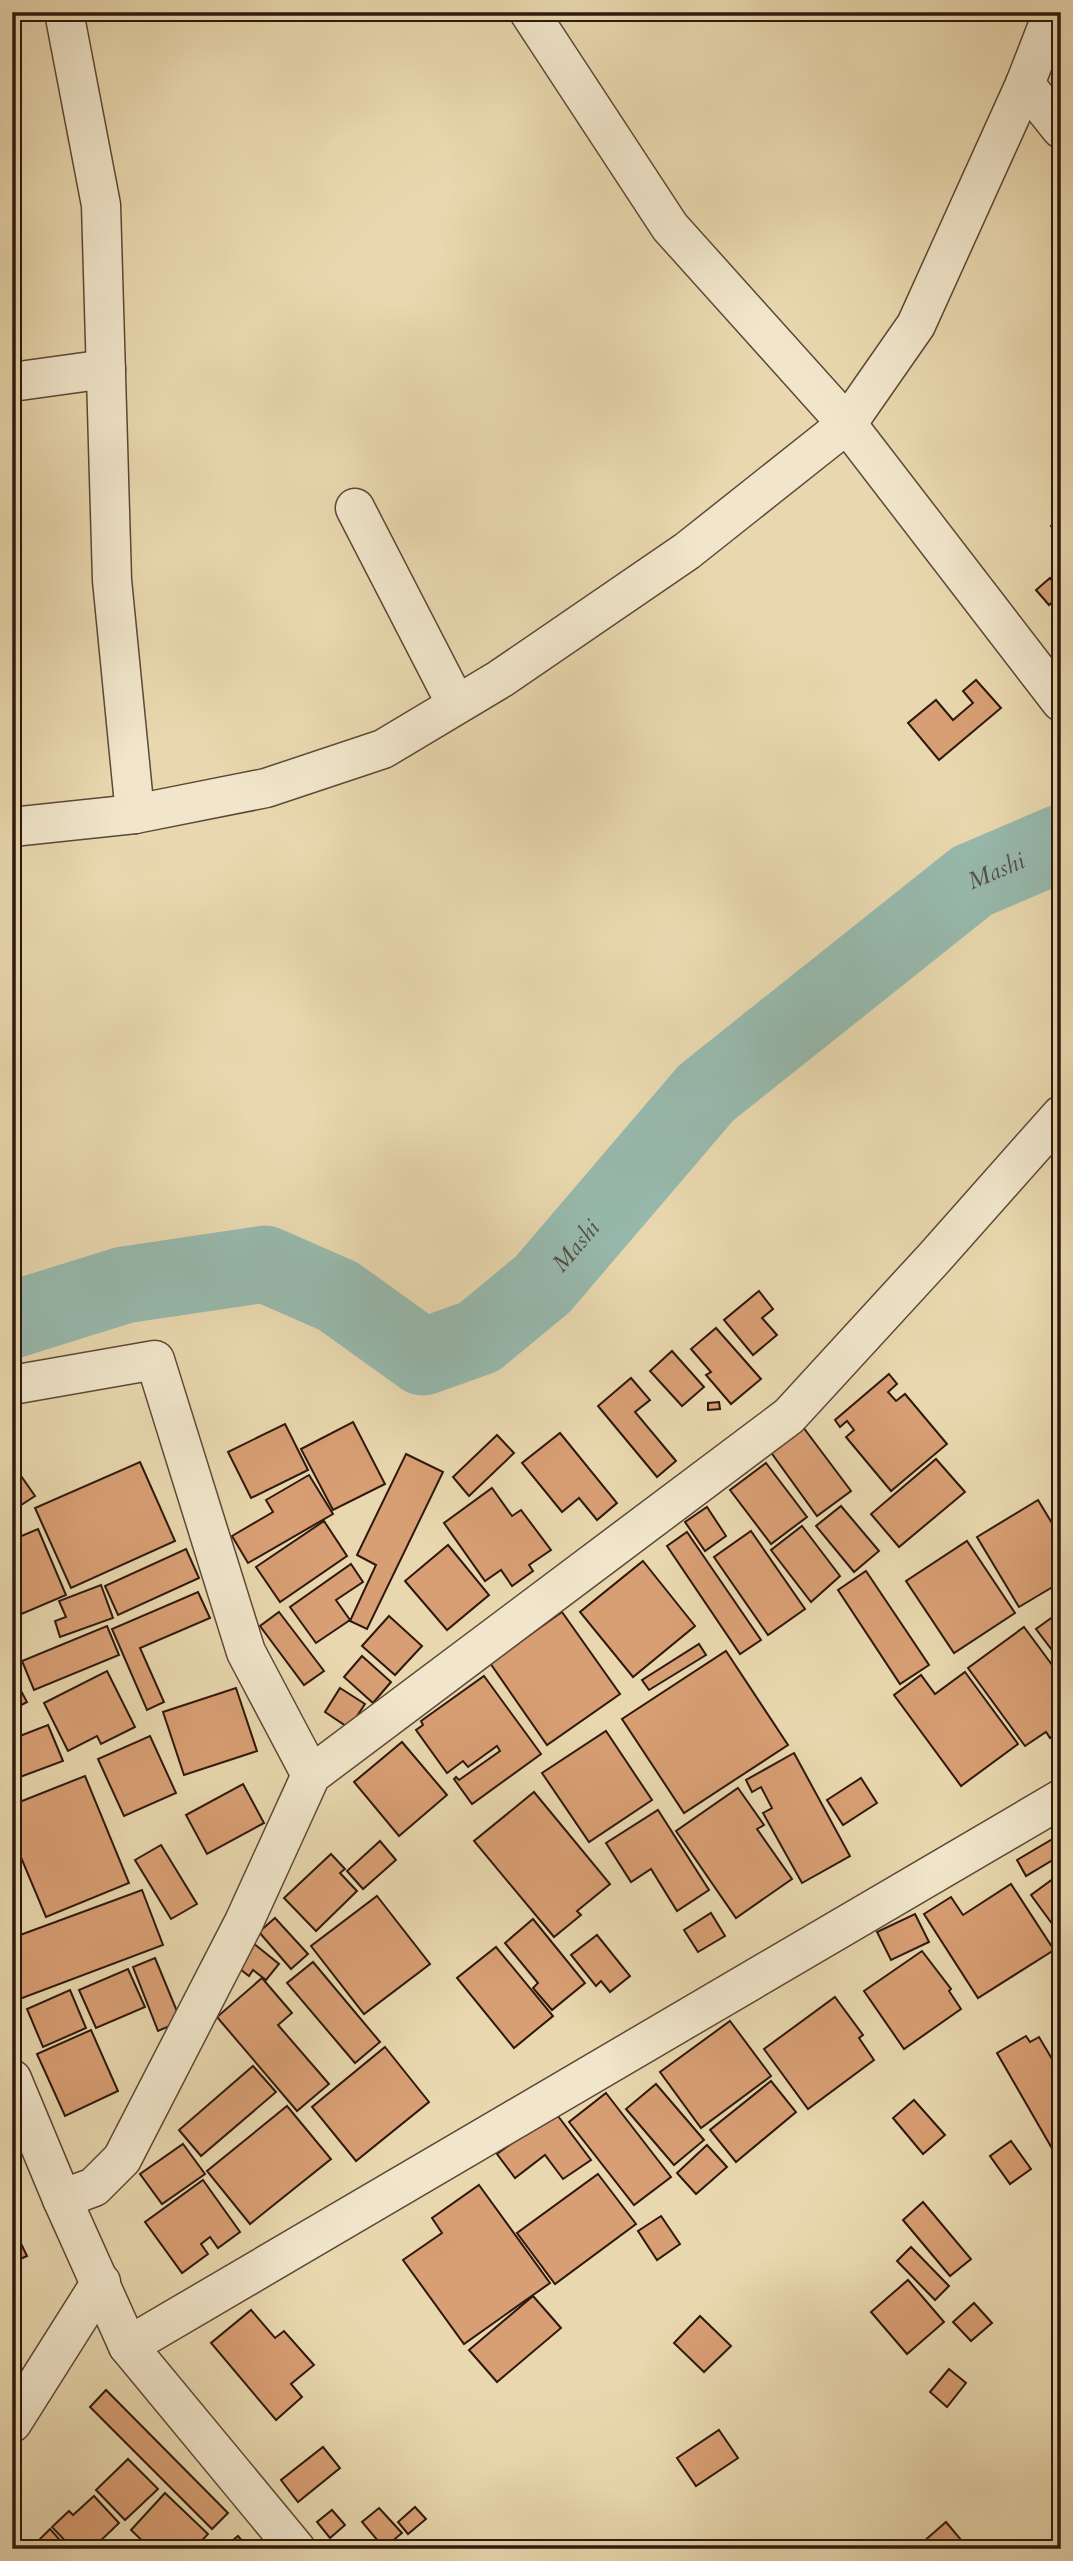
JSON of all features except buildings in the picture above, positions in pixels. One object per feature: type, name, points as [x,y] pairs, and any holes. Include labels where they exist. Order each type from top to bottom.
[{"type":"street","points":[[64,12],[101,205],[112,580],[135,814]]},
{"type":"street","points":[[529,12],[670,227],[847,424],[1061,702]]},
{"type":"street","points":[[12,827],[135,814],[266,788],[383,749],[500,679],[687,551],[847,424],[916,325],[1025,83],[1053,12]]},
{"type":"street","points":[[1025,83],[1061,129]]},
{"type":"street","points":[[12,382],[106,369]]},
{"type":"street","points":[[355,508],[456,704]]},
{"type":"street","points":[[62,2199],[94,2187],[122,2159],[244,1922],[311,1775],[789,1416],[1061,1115]]},
{"type":"street","points":[[12,1385],[155,1360],[246,1652],[311,1775]]},
{"type":"street","points":[[128,2346],[1061,1799]]},
{"type":"street","points":[[12,2079],[128,2346],[296,2549]]},
{"type":"street","points":[[12,2423],[101,2282]]},
{"type":"waterway","name":"Mashi","points":[[12,1320],[124,1285],[265,1264],[338,1296],[423,1357],[479,1337],[543,1284],[706,1093],[972,881],[1061,843]]}]
